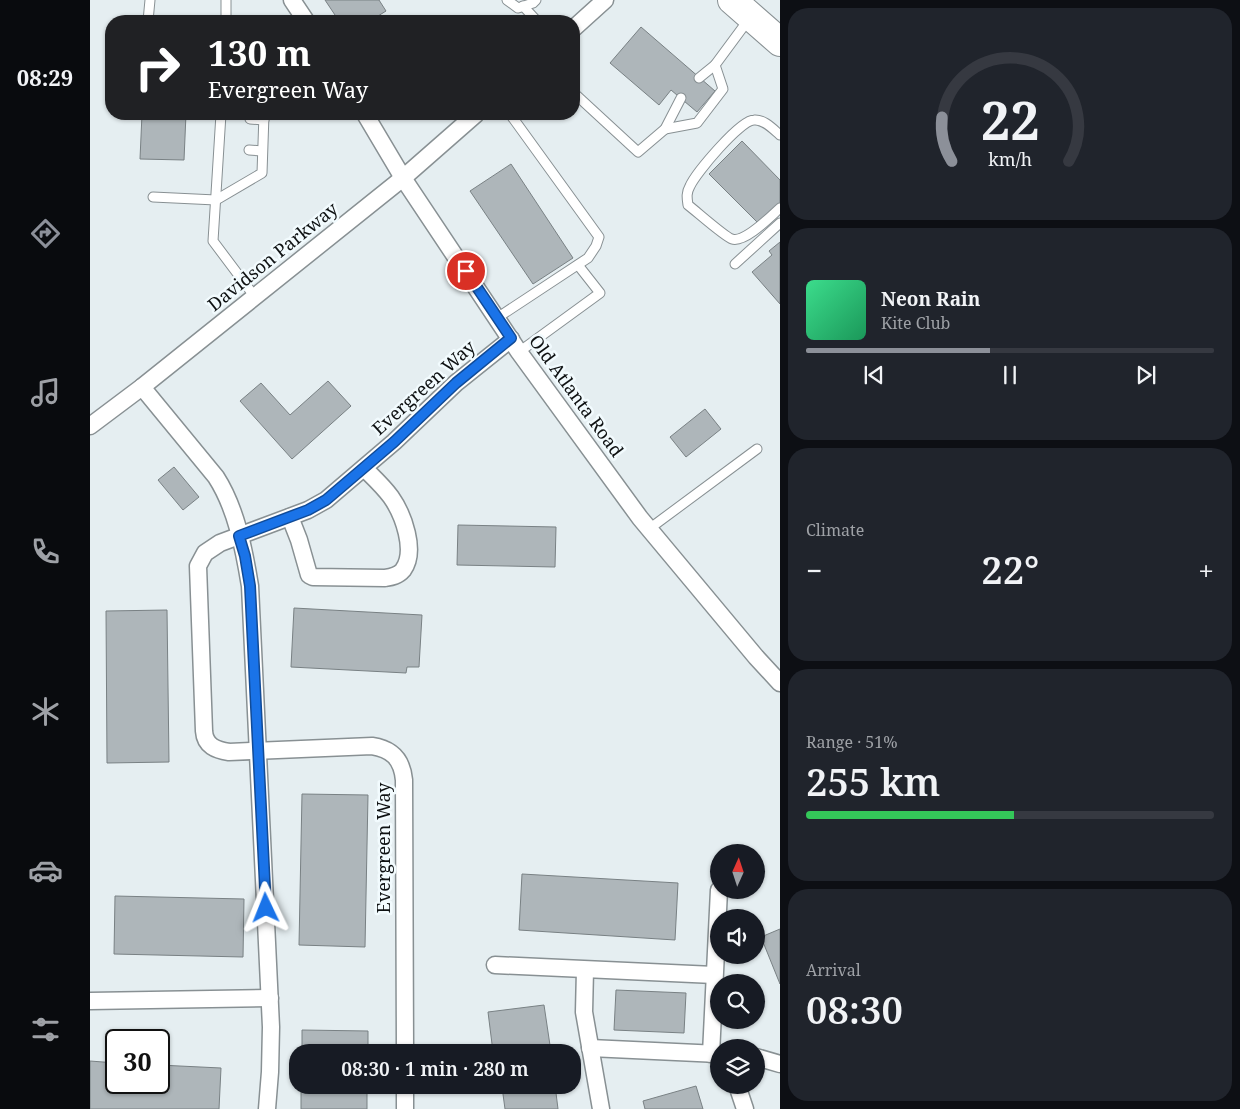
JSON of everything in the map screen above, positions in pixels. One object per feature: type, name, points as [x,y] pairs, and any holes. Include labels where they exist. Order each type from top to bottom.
[{"type":"highway","points":[[742,8],[780,42]]},
{"type":"street","points":[[292,0],[302,15]]},
{"type":"street","points":[[580,23],[605,0]]},
{"type":"street","name":"Old Atlanta Road","points":[[369,120],[403,178],[515,345],[649,529],[780,683]]},
{"type":"street","name":"Davidson Parkway","points":[[90,426],[142,387],[403,178],[469,120]]},
{"type":"street","name":"Evergreen Way","points":[[405,1044],[404,780],[402,766],[399,760],[388,750],[372,746],[222,751],[211,746],[204,738],[198,566],[205,553],[220,543],[308,510],[326,500],[364,468],[456,383],[515,345]]},
{"type":"street","points":[[142,387],[216,477],[224,490],[245,556],[250,586],[270,998],[271,1053],[268,1109]]},
{"type":"street","points":[[290,517],[299,540],[308,574],[313,577],[385,578],[402,572],[406,564],[408,543],[407,531],[402,517],[391,497],[364,468]]},
{"type":"street","points":[[714,974],[718,899]]},
{"type":"street","points":[[495,965],[710,975]]},
{"type":"street","points":[[585,970],[584,1012],[601,1109]]},
{"type":"street","points":[[90,1001],[270,998]]},
{"type":"street","points":[[590,1048],[710,1054]]},
{"type":"street","points":[[765,1060],[780,1064]]},
{"type":"street","points":[[405,1094],[405,1109]]},
{"type":"street","points":[[740,1094],[745,1109]]},
{"type":"lane","points":[[149,15],[150,0]]},
{"type":"lane","points":[[226,0],[226,15]]},
{"type":"lane","points":[[507,0],[518,8],[533,3],[536,0]]},
{"type":"lane","points":[[523,6],[531,15]]},
{"type":"lane","points":[[699,78],[714,65],[742,8]]},
{"type":"lane","points":[[665,128],[697,123],[723,89],[714,65]]},
{"type":"lane","points":[[580,99],[638,152],[665,128],[681,98]]},
{"type":"lane","points":[[224,120],[223,148],[213,241],[254,297]]},
{"type":"lane","points":[[152,197],[216,200],[262,173],[264,120]]},
{"type":"lane","points":[[497,318],[588,258],[596,246],[599,237],[514,120]]},
{"type":"lane","points":[[780,136],[765,123],[754,120],[743,124],[700,168],[689,186],[686,196],[688,205],[731,239],[741,239],[758,228],[780,208]]},
{"type":"lane","points":[[249,150],[262,150]]},
{"type":"lane","points":[[735,264],[780,223]]},
{"type":"lane","points":[[515,345],[600,293],[578,265]]},
{"type":"lane","points":[[649,529],[757,450]]},
{"type":"building","points":[[325,0],[379,0],[386,11],[380,15],[335,15]]},
{"type":"building","points":[[641,27],[715,91],[697,112],[671,90],[659,105],[610,63]]},
{"type":"building","points":[[142,120],[186,120],[184,160],[140,159]]},
{"type":"building","points":[[742,141],[780,180],[780,205],[760,225],[709,174]]},
{"type":"building","points":[[511,164],[573,258],[533,284],[470,191]]},
{"type":"building","points":[[780,242],[780,304],[752,272],[772,255],[769,251]]},
{"type":"building","points":[[328,381],[351,406],[292,459],[240,401],[261,383],[290,415]]},
{"type":"building","points":[[705,409],[721,429],[686,457],[670,437]]},
{"type":"building","points":[[174,467],[199,497],[183,510],[158,480]]},
{"type":"building","points":[[458,525],[556,527],[555,567],[457,565]]},
{"type":"building","points":[[294,608],[422,615],[419,667],[407,667],[406,673],[291,667]]},
{"type":"building","points":[[167,610],[169,762],[107,763],[106,611]]},
{"type":"building","points":[[302,794],[368,795],[365,947],[299,945]]},
{"type":"building","points":[[522,874],[678,883],[675,940],[519,930]]},
{"type":"building","points":[[115,896],[244,899],[243,957],[114,954]]},
{"type":"building","points":[[780,929],[780,984],[765,947],[765,935]]},
{"type":"building","points":[[616,990],[686,993],[684,1033],[614,1030]]},
{"type":"building","points":[[544,1005],[550,1044],[492,1044],[488,1012]]},
{"type":"building","points":[[302,1030],[368,1031],[368,1044],[302,1044]]},
{"type":"building","points":[[90,1061],[105,1062],[105,1094],[170,1094],[170,1066],[221,1068],[219,1109],[90,1109]]},
{"type":"building","points":[[696,1086],[703,1109],[645,1109],[643,1101]]},
{"type":"building","points":[[301,1094],[367,1094],[367,1109],[301,1109]]},
{"type":"building","points":[[503,1094],[556,1094],[558,1109],[505,1109]]},
{"type":"route","points":[[266,908],[250,586],[245,556],[239,536],[308,510],[326,500],[394,442],[456,383],[511,338],[466,271]]}]
